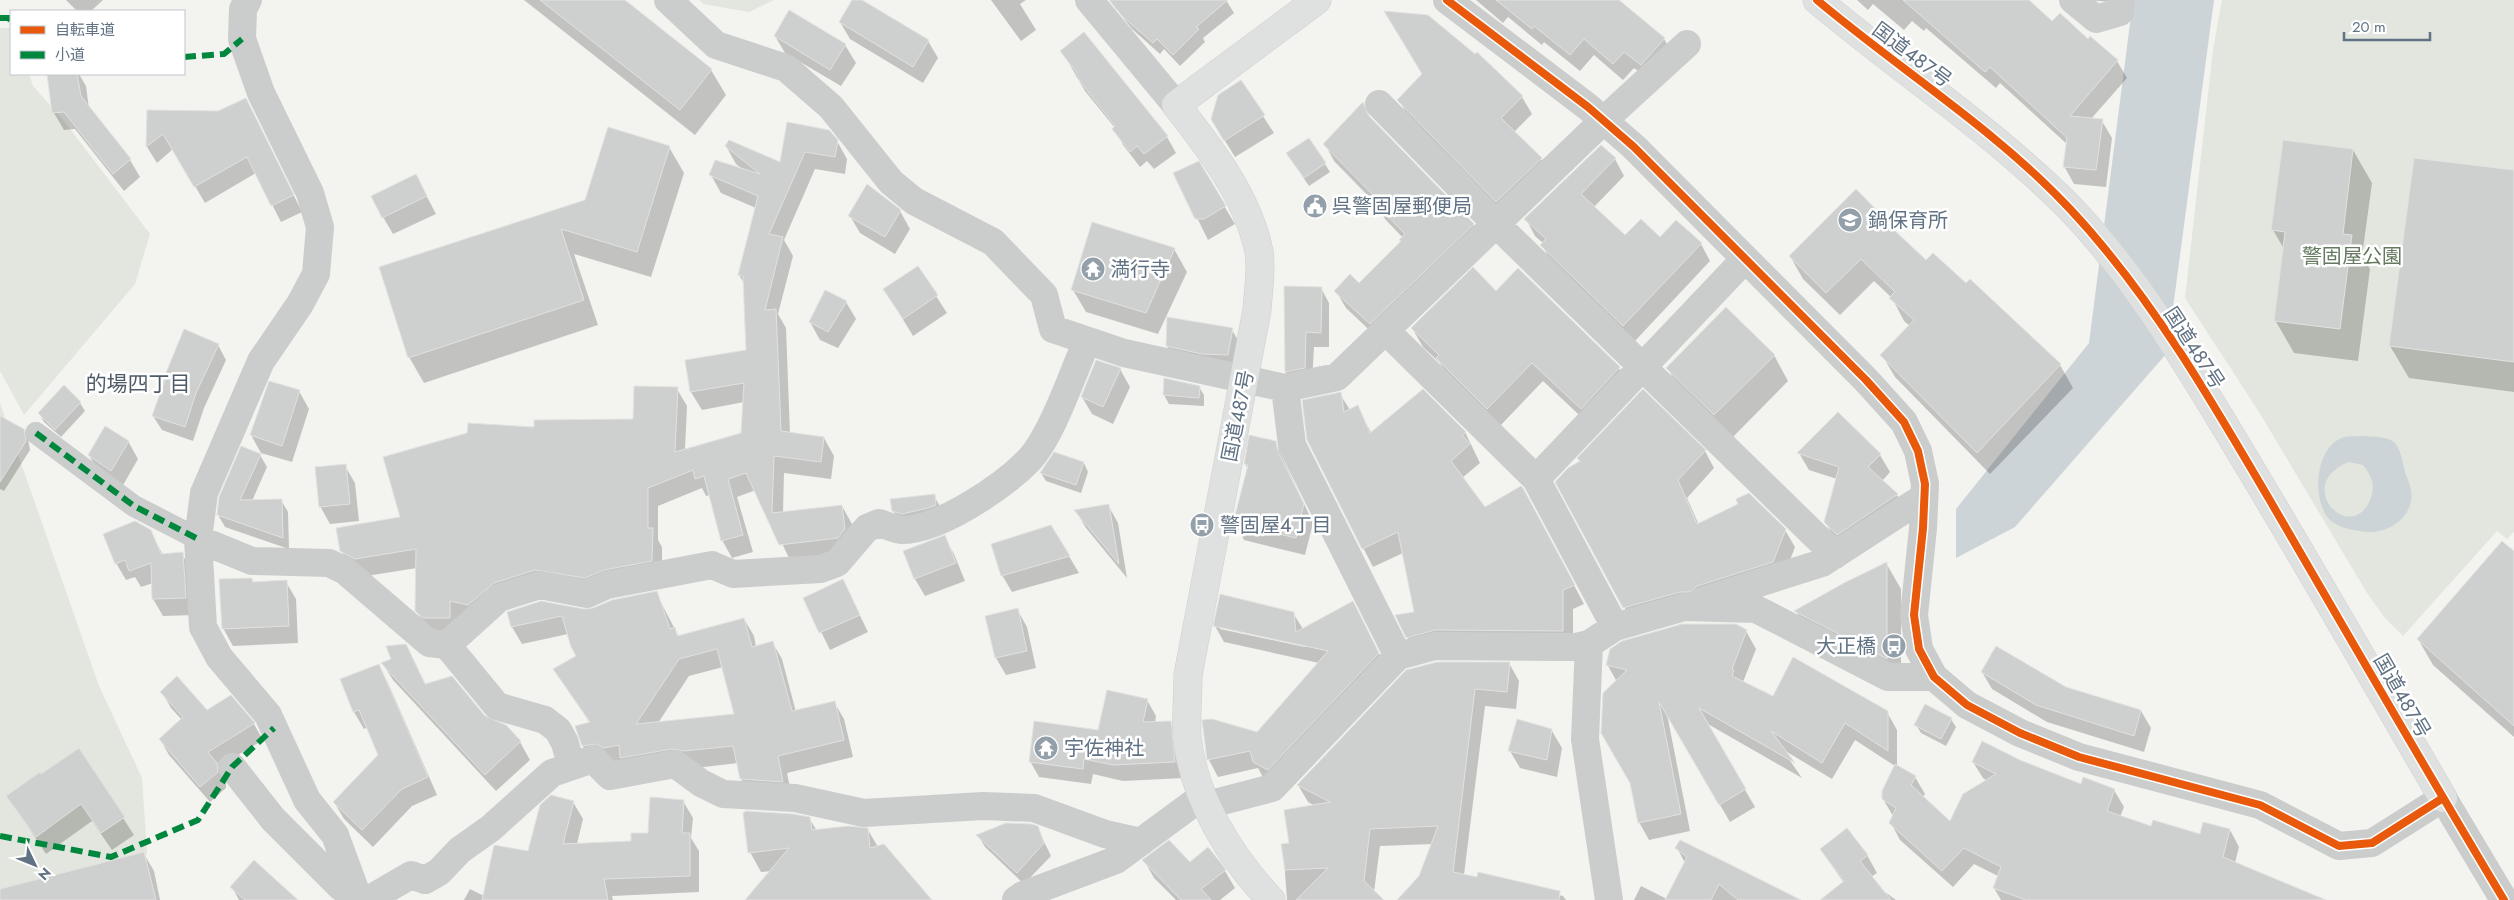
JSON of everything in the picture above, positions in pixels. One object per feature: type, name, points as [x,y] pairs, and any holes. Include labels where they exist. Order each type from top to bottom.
[{"type":"highway","points":[[1176,105],[1317,0]]},
{"type":"highway","name":"国道487号","points":[[1817,0],[1860,36],[1999,142],[2069,207],[2120,267],[2187,364],[2268,497],[2443,798]]},
{"type":"highway","name":"国道487号","points":[[1176,105],[1214,154],[1245,208],[1259,253],[1257,310],[1188,675],[1187,737],[1197,780],[1215,823],[1248,875],[1271,900]]},
{"type":"street","points":[[248,0],[243,9],[242,39],[261,93],[310,193],[320,226],[316,274],[300,304],[261,361],[204,493],[198,539],[203,627],[220,657],[268,715],[307,800],[335,835],[350,893]]},
{"type":"street","points":[[668,0],[716,46],[786,68],[831,107],[891,182],[914,201],[993,242],[1044,295],[1052,329],[1124,353],[1285,388],[1337,377],[1604,120],[1687,44]]},
{"type":"street","points":[[1090,0],[1176,105]]},
{"type":"street","points":[[1447,0],[1604,120],[1634,147],[1904,422],[1918,451],[1925,484],[1914,615],[1919,649],[1934,677],[1967,705],[2020,733],[2079,757],[2260,804],[2339,846],[2372,843],[2443,798],[2504,900]]},
{"type":"street","points":[[2074,0],[2096,19],[2120,12],[2121,0]]},
{"type":"street","points":[[1379,104],[1496,224],[1834,555]]},
{"type":"street","points":[[1536,479],[1745,259]]},
{"type":"street","points":[[1385,330],[1536,479],[1615,627]]},
{"type":"street","points":[[447,645],[499,598],[540,585],[587,594],[607,585],[712,565],[733,574],[821,569],[837,563],[867,528],[879,523],[901,530],[932,524],[979,500],[1030,460],[1045,437],[1087,341]]},
{"type":"street","points":[[1285,388],[1292,445],[1398,656]]},
{"type":"street","points":[[36,433],[134,506],[198,539],[252,561],[329,563],[344,570],[429,643],[447,645],[497,706],[545,720],[558,730],[565,743],[571,766]]},
{"type":"street","points":[[1016,900],[1023,895],[1116,860],[1205,800],[1272,788],[1398,656],[1436,646],[1576,646],[1589,644],[1615,627],[1822,563],[1924,497]]},
{"type":"street","points":[[1684,607],[1756,610],[1888,677],[1934,677]]},
{"type":"street","points":[[1589,644],[1585,739],[1609,900]]},
{"type":"street","points":[[368,900],[411,875],[425,880],[439,872],[460,850],[491,828],[552,773],[593,758],[610,776],[675,764],[702,784],[724,794],[795,798],[864,812],[983,806],[1034,808],[1105,834],[1141,842]]},
{"type":"street","points":[[232,767],[273,819],[350,893]]},
{"type":"green space","points":[[699,0],[774,0],[749,12],[703,4]]},
{"type":"green space","name":"警固屋公園","points":[[2222,0],[2514,0],[2514,532],[2507,539],[2497,531],[2403,636],[2385,618],[2367,593],[2259,412],[2185,298],[2213,50]]},
{"type":"green space","points":[[0,28],[10,28],[10,75],[29,75],[33,86],[64,121],[150,234],[135,284],[24,415],[0,371]]},
{"type":"green space","points":[[0,403],[99,686],[142,778],[147,853],[124,900],[0,900]]},
{"type":"shaded area","points":[[2133,0],[2214,0],[2167,353],[2015,527],[1956,558],[1956,509],[2089,343]]},
{"type":"shaded area","points":[[2363,436],[2385,438],[2395,443],[2400,453],[2411,490],[2411,499],[2405,515],[2393,526],[2377,532],[2358,531],[2332,522],[2323,510],[2318,487],[2322,462],[2326,452],[2333,443],[2342,438]],"holes":[[[2349,462],[2363,465],[2369,473],[2373,485],[2370,500],[2361,512],[2350,517],[2340,514],[2331,506],[2325,496],[2325,484],[2333,472]]]},
{"type":"building","points":[[540,0],[625,0],[712,69],[680,110]]},
{"type":"building","points":[[852,0],[862,0],[929,40],[913,67],[839,22]]},
{"type":"building","points":[[1109,0],[1228,0],[1196,27],[1199,29],[1173,55],[1157,39],[1153,43],[1123,17]]},
{"type":"building","points":[[1496,0],[1619,0],[1665,38],[1641,65],[1624,52],[1613,64],[1584,39],[1570,55],[1534,26],[1532,29]]},
{"type":"building","points":[[1903,0],[2029,0],[2052,21],[2060,13],[2088,39],[2090,36],[2118,60],[2070,116],[2103,119],[2096,170],[2063,167],[2067,138],[1990,67],[1985,72]]},
{"type":"building","points":[[789,10],[846,44],[830,70],[774,36]]},
{"type":"building","points":[[1384,11],[1428,15],[1475,54],[1477,52],[1523,96],[1501,118],[1542,158],[1496,202],[1397,100],[1422,74]]},
{"type":"building","points":[[1084,32],[1168,136],[1144,154],[1137,146],[1130,152],[1112,129],[1115,126],[1075,75],[1077,73],[1060,51]]},
{"type":"building","points":[[47,75],[77,75],[81,96],[131,159],[113,174],[64,112],[52,113]]},
{"type":"building","points":[[1241,80],[1265,115],[1224,141],[1211,119],[1218,95]]},
{"type":"building","points":[[246,98],[294,195],[271,206],[247,157],[194,187],[163,134],[146,147],[147,110],[218,111]]},
{"type":"building","points":[[1363,102],[1368,115],[1474,224],[1370,324],[1334,291],[1350,274],[1359,283],[1401,241],[1399,240],[1405,234],[1374,202],[1377,199],[1323,144]]},
{"type":"building","points":[[787,122],[829,130],[838,140],[835,157],[805,152],[769,234],[783,237],[765,310],[776,309],[781,431],[824,437],[821,462],[774,456],[772,513],[842,505],[845,529],[838,538],[779,545],[746,473],[728,479],[743,535],[721,541],[704,476],[695,479],[693,470],[648,488],[648,528],[653,528],[652,561],[604,570],[585,578],[535,570],[494,583],[468,605],[450,601],[450,618],[423,618],[415,611],[416,549],[355,559],[340,551],[336,528],[400,517],[383,457],[467,433],[468,423],[534,427],[534,420],[633,419],[634,386],[678,387],[675,452],[741,433],[744,383],[690,392],[685,360],[746,350],[743,276],[738,275],[758,196],[709,175],[715,160],[760,174],[725,146],[729,140],[780,162]]},
{"type":"building","points":[[608,127],[670,146],[637,252],[561,229],[584,300],[408,358],[379,267],[585,200]]},
{"type":"building","points":[[1309,138],[1326,163],[1304,178],[1286,153]]},
{"type":"building","points":[[2283,140],[2353,149],[2343,234],[2352,235],[2340,329],[2274,321],[2285,232],[2271,230]]},
{"type":"building","points":[[1601,145],[1616,158],[1581,194],[1625,235],[1641,219],[1660,237],[1676,220],[1702,243],[1623,326],[1540,245],[1546,239],[1524,219]]},
{"type":"building","points":[[2414,158],[2514,170],[2514,362],[2389,346]]},
{"type":"building","points":[[1199,161],[1226,206],[1204,219],[1195,219],[1173,173]]},
{"type":"building","points":[[416,174],[427,196],[382,218],[371,196]]},
{"type":"building","points":[[867,184],[901,210],[885,237],[848,216]]},
{"type":"building","points":[[1856,189],[1892,228],[1926,260],[1933,253],[1966,283],[1970,279],[2061,364],[1977,453],[1880,355],[1914,320],[1889,298],[1895,292],[1861,259],[1826,293],[1789,256]]},
{"type":"building","points":[[1092,222],[1175,248],[1146,313],[1071,290]]},
{"type":"building","points":[[918,266],[938,295],[903,319],[883,289]]},
{"type":"building","points":[[1473,267],[1496,291],[1518,268],[1620,367],[1581,409],[1532,363],[1487,409],[1436,358],[1439,355],[1411,328]]},
{"type":"building","points":[[1284,286],[1322,287],[1321,333],[1306,332],[1305,368],[1285,372]]},
{"type":"building","points":[[825,290],[847,301],[828,332],[809,322]]},
{"type":"building","points":[[1726,307],[1775,355],[1714,415],[1666,368]]},
{"type":"building","points":[[1167,317],[1233,328],[1228,355],[1202,354],[1166,346]]},
{"type":"building","points":[[184,329],[219,344],[196,393],[185,427],[152,416],[165,380],[163,380]]},
{"type":"building","points":[[1096,360],[1121,368],[1103,407],[1081,397]]},
{"type":"building","points":[[1164,378],[1200,386],[1199,398],[1163,395]]},
{"type":"building","points":[[269,381],[300,390],[282,446],[250,435]]},
{"type":"building","points":[[64,385],[81,402],[55,430],[38,413]]},
{"type":"building","points":[[1423,389],[1466,432],[1462,435],[1470,444],[1451,461],[1485,507],[1521,486],[1523,488],[1575,585],[1563,590],[1563,631],[1435,630],[1406,638],[1395,615],[1414,612],[1398,532],[1362,549],[1307,440],[1302,400],[1341,392],[1344,412],[1358,405],[1370,433]]},
{"type":"building","points":[[1643,389],[1706,450],[1678,480],[1697,524],[1738,504],[1736,499],[1749,493],[1786,529],[1773,562],[1697,586],[1690,592],[1680,592],[1623,608],[1555,482],[1568,468],[1580,461],[1577,458]]},
{"type":"building","points":[[1838,412],[1881,454],[1868,467],[1898,494],[1837,535],[1824,522],[1839,467],[1797,453]]},
{"type":"building","points":[[0,416],[24,429],[26,441],[0,482]]},
{"type":"building","points":[[105,426],[129,441],[111,471],[88,455]]},
{"type":"building","points":[[1249,435],[1276,441],[1278,452],[1304,504],[1296,538],[1233,523],[1248,465],[1244,464]]},
{"type":"building","points":[[241,446],[261,454],[240,500],[282,499],[283,538],[217,515],[219,497]]},
{"type":"building","points":[[1054,452],[1084,462],[1076,485],[1040,473]]},
{"type":"building","points":[[346,464],[350,504],[319,507],[315,467]]},
{"type":"building","points":[[935,494],[936,505],[902,514],[892,511],[890,499]]},
{"type":"building","points":[[1109,504],[1119,564],[1074,510]]},
{"type":"building","points":[[135,521],[151,530],[161,554],[183,552],[186,598],[152,599],[151,563],[129,571],[125,560],[115,564],[103,534]]},
{"type":"building","points":[[1051,525],[1070,556],[1001,576],[991,544]]},
{"type":"building","points":[[945,535],[956,563],[914,579],[903,551]]},
{"type":"building","points":[[2502,541],[2514,551],[2514,726],[2417,639]]},
{"type":"building","points":[[1887,562],[1887,659],[1794,611],[1844,583]]},
{"type":"building","points":[[252,578],[252,582],[287,580],[289,626],[222,629],[219,579]]},
{"type":"building","points":[[843,579],[860,615],[819,633],[803,598]]},
{"type":"building","points":[[657,591],[670,629],[675,627],[677,636],[744,618],[752,647],[773,641],[792,711],[835,701],[844,740],[778,756],[783,782],[740,779],[733,746],[684,751],[672,749],[620,758],[619,745],[604,748],[596,744],[582,746],[575,726],[590,722],[553,669],[576,656],[571,647],[562,616],[511,627],[507,612],[541,601],[584,609],[593,608],[612,600]],"holes":[[[717,649],[734,714],[636,724],[679,659]]]},
{"type":"building","points":[[1220,594],[1294,612],[1296,632],[1353,601],[1379,653],[1268,770],[1253,762],[1250,751],[1207,760],[1202,720],[1212,719],[1257,732],[1328,651],[1213,626]]},
{"type":"building","points":[[1018,608],[1027,651],[995,658],[985,616]]},
{"type":"building","points":[[1682,624],[1736,624],[1747,630],[1732,669],[1734,670],[1732,676],[1773,696],[1793,657],[1888,711],[1888,751],[1845,723],[1822,763],[1771,731],[1795,763],[1699,708],[1746,789],[1719,805],[1659,702],[1681,814],[1638,823],[1630,783],[1601,733],[1603,693],[1627,670],[1606,665],[1610,649],[1622,641]]},
{"type":"building","points":[[406,644],[425,684],[452,676],[485,716],[506,725],[521,741],[485,775],[381,663],[391,659],[386,646]]},
{"type":"building","points":[[1996,646],[2066,687],[2141,710],[2134,736],[2036,705],[1981,672]]},
{"type":"building","points":[[1437,662],[1510,662],[1507,692],[1475,689],[1453,872],[1477,877],[1478,872],[1560,891],[1559,900],[1397,900],[1419,876],[1438,826],[1370,829],[1364,881],[1384,900],[1296,900],[1328,868],[1285,870],[1281,844],[1289,843],[1284,810],[1330,802],[1297,785],[1406,670]]},
{"type":"building","points":[[379,664],[428,777],[402,789],[362,830],[333,802],[378,755],[359,710],[353,712],[340,679]]},
{"type":"building","points":[[177,676],[207,710],[231,695],[255,723],[208,752],[217,763],[218,772],[200,787],[159,739],[183,717],[160,692]]},
{"type":"building","points":[[1107,690],[1148,699],[1143,722],[1171,721],[1175,762],[1113,765],[1084,759],[1083,769],[1029,762],[1034,721],[1098,730]]},
{"type":"building","points":[[1925,704],[1952,718],[1941,739],[1914,725]]},
{"type":"building","points":[[1517,719],[1552,729],[1547,760],[1508,751]]},
{"type":"building","points":[[1982,741],[2020,760],[2081,784],[2083,777],[2115,789],[2107,811],[2151,826],[2153,820],[2200,834],[2203,822],[2230,829],[2223,857],[2326,900],[2026,900],[1993,888],[2001,867],[1964,848],[1942,871],[1889,823],[1896,808],[1882,799],[1882,791],[1895,764],[1916,776],[1911,785],[1950,821],[1963,794],[1996,774],[1972,762]]},
{"type":"building","points":[[79,748],[125,817],[101,833],[81,804],[36,837],[6,796]]},
{"type":"building","points":[[551,795],[574,801],[563,844],[631,841],[631,833],[648,833],[650,797],[684,800],[682,833],[690,833],[690,876],[604,879],[608,900],[482,900],[494,845],[528,851],[540,805]]},
{"type":"building","points":[[746,811],[810,817],[812,830],[849,826],[868,828],[870,848],[884,844],[932,900],[745,900],[789,848],[748,853],[743,813]]},
{"type":"building","points":[[1006,823],[1038,826],[1044,843],[1017,873],[976,835]]},
{"type":"building","points":[[1847,828],[1868,855],[1860,861],[1891,900],[1820,900],[1844,881],[1820,849]]},
{"type":"building","points":[[1169,840],[1190,862],[1208,847],[1226,870],[1201,889],[1211,900],[1181,900],[1142,860]]},
{"type":"building","points":[[1680,840],[1801,900],[1738,900],[1719,884],[1711,900],[1665,900],[1687,857],[1675,848]]},
{"type":"building","points":[[144,852],[156,900],[0,900],[0,889]]},
{"type":"building","points":[[254,860],[298,900],[245,900],[230,887]]},
{"type":"marked path","points":[[0,18],[10,20]]},
{"type":"marked path","points":[[185,57],[224,54],[242,39]]},
{"type":"marked path","points":[[36,433],[134,506],[198,539]]},
{"type":"marked path","points":[[0,836],[111,857],[198,820],[232,767],[274,728]]},
{"type":"cycle path","points":[[1447,0],[1588,107],[1634,147],[1866,380],[1904,422],[1918,451],[1925,484],[1923,528],[1914,615],[1919,649],[1934,677],[1967,705],[2020,733],[2079,757],[2260,805],[2339,846],[2372,843],[2443,798]]},
{"type":"cycle path","points":[[1817,0],[2010,152],[2070,209],[2131,282],[2212,403],[2504,900]]},
{"type":"place","name":"呉警固屋郵便局","points":[[1315,206]]},
{"type":"place","name":"鍋保育所","points":[[1850,220]]},
{"type":"place","name":"満行寺","points":[[1093,269]]},
{"type":"place","name":"警固屋４丁目","points":[[1202,525]]},
{"type":"place","name":"大正橋","points":[[1894,646]]},
{"type":"place","name":"宇佐神社","points":[[1046,748]]},
{"type":"district","name":"的場四丁目","points":[[138,384]]}]
